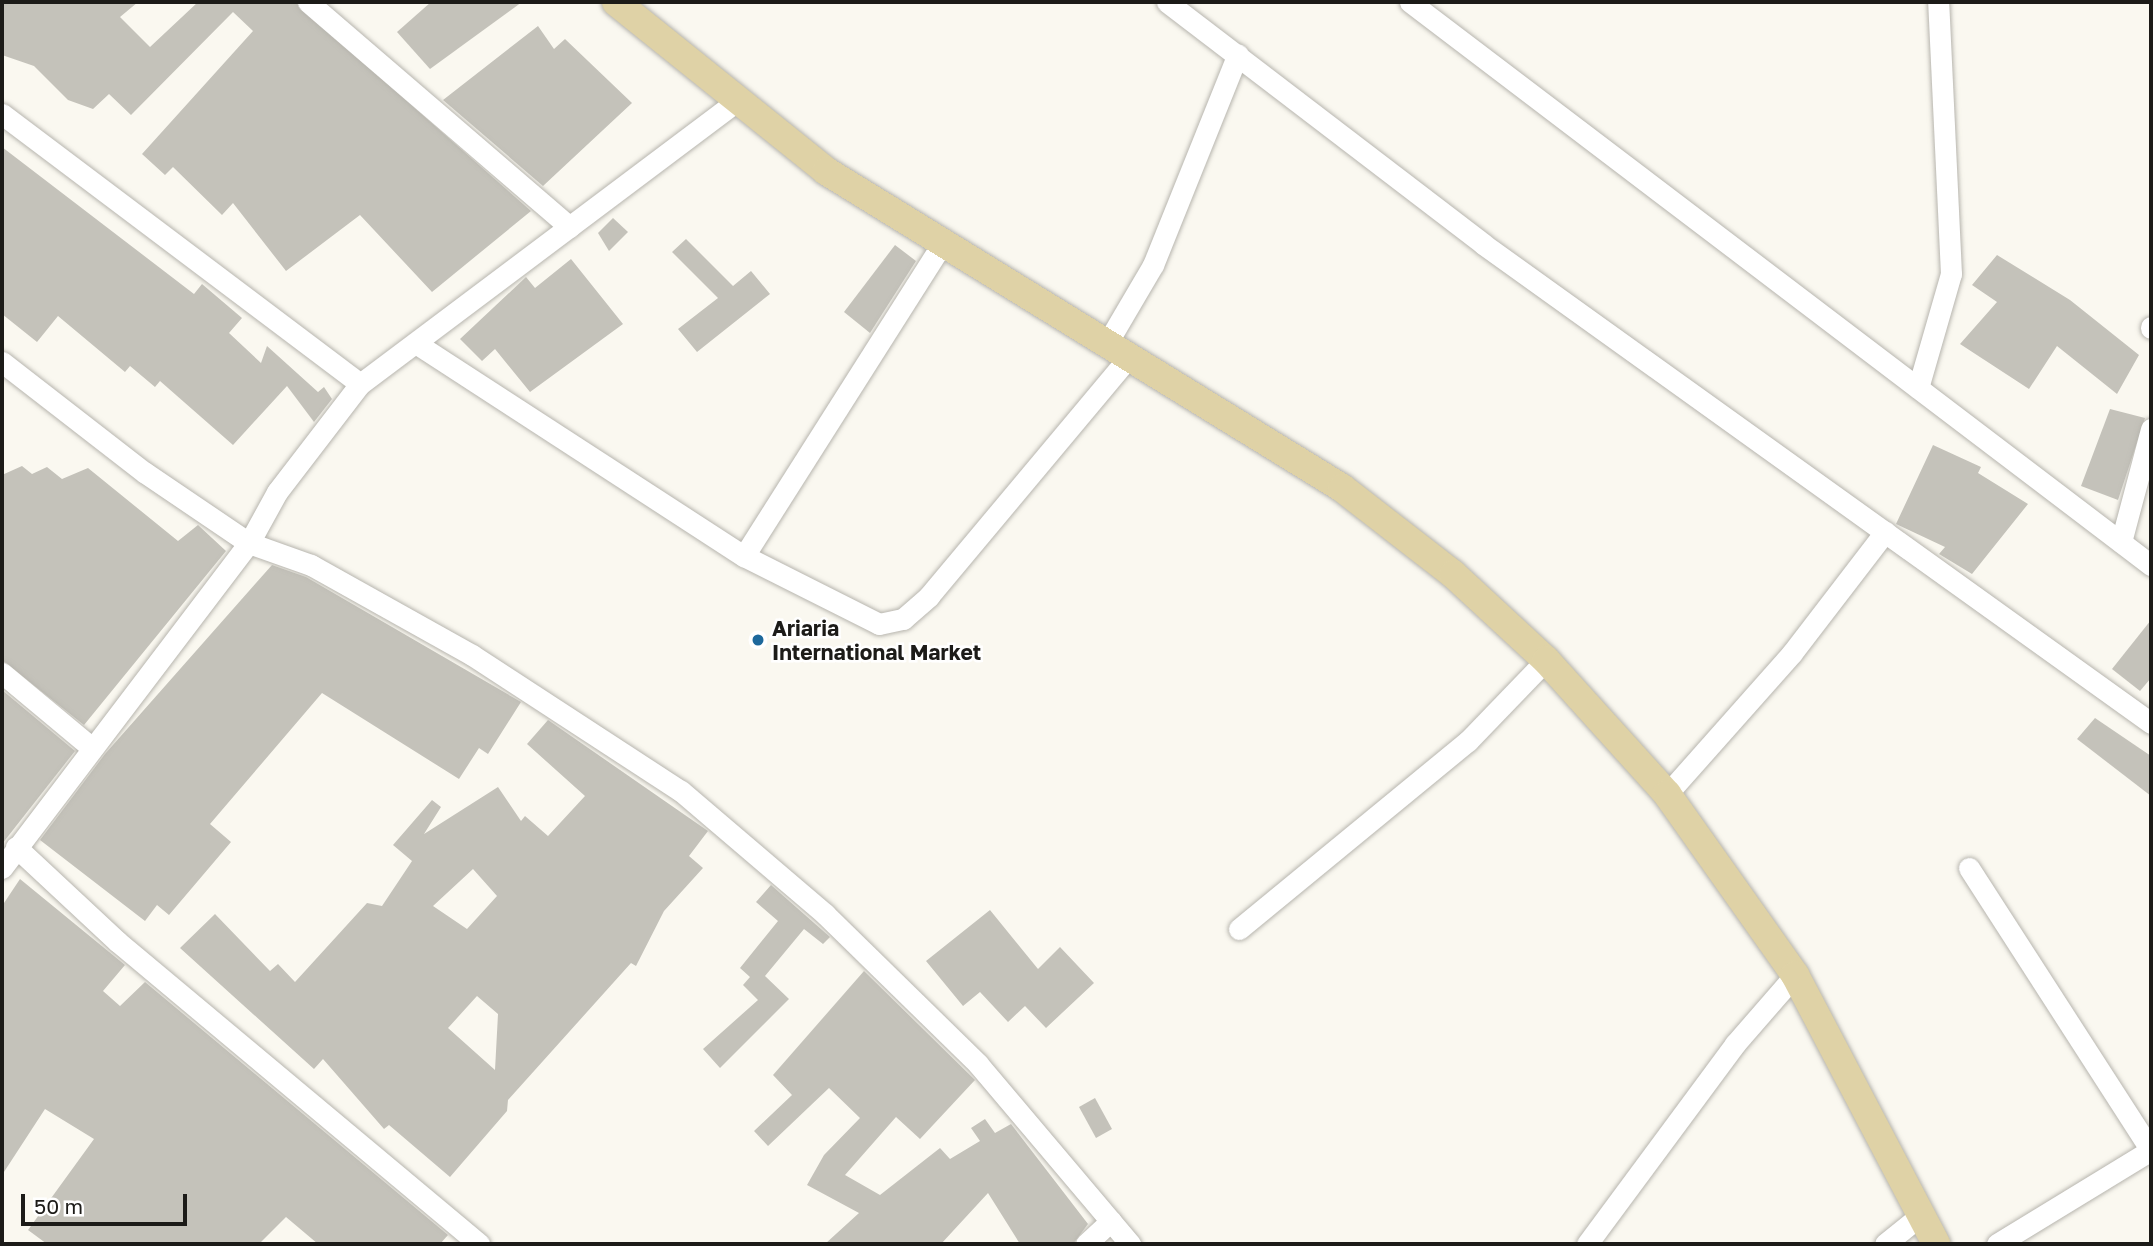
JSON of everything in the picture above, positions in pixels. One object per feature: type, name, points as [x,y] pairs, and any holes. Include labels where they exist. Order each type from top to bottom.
[{"type":"main road","points":[[616,2],[826,171],[1342,488],[1453,574],[1546,660],[1667,794],[1795,975],[1936,1244]]},
{"type":"street","points":[[309,2],[570,227]]},
{"type":"street","points":[[1167,2],[1483,244],[2151,723]]},
{"type":"street","points":[[1410,2],[2151,565]]},
{"type":"street","points":[[1918,388],[1951,274],[1938,2]]},
{"type":"street","points":[[417,344],[744,556],[848,612],[879,624],[903,619],[1117,352],[1238,54]]},
{"type":"street","points":[[2,867],[250,542],[277,492],[360,384],[417,344],[738,100]]},
{"type":"street","points":[[2,114],[360,384]]},
{"type":"street","points":[[744,556],[943,243]]},
{"type":"street","points":[[2,362],[144,472],[250,542],[312,565],[472,655],[681,791],[825,914],[978,1064],[1130,1244]]},
{"type":"street","points":[[2121,542],[2151,429]]},
{"type":"street","points":[[1667,794],[1793,653],[1885,532]]},
{"type":"street","points":[[1239,929],[1468,741],[1546,660]]},
{"type":"street","points":[[2,673],[92,748]]},
{"type":"street","points":[[16,847],[118,942],[479,1244]]},
{"type":"street","points":[[1969,868],[2151,1150],[1997,1244]]},
{"type":"street","points":[[1587,1244],[1735,1044],[1795,975]]},
{"type":"street","points":[[1885,1244],[1922,1214]]},
{"type":"street","points":[[1086,1244],[1111,1221]]},
{"type":"building","points":[[2,2],[138,2],[120,17],[150,47],[198,2],[295,2],[531,211],[432,292],[360,215],[286,271],[233,203],[222,215],[173,167],[165,175],[142,154],[253,31],[233,12],[131,115],[109,94],[93,109],[68,100],[34,66],[2,55]]},
{"type":"building","points":[[431,2],[522,2],[430,69],[397,32]]},
{"type":"building","points":[[538,26],[554,49],[565,39],[632,103],[543,186],[443,100]]},
{"type":"building","points":[[2,147],[194,294],[202,284],[242,318],[229,333],[261,363],[267,346],[318,392],[324,387],[332,399],[314,422],[287,386],[233,445],[160,381],[155,387],[130,366],[125,372],[58,316],[37,342],[2,314]]},
{"type":"building","points":[[613,218],[628,232],[609,251],[598,233]]},
{"type":"building","points":[[686,239],[733,286],[751,271],[770,294],[697,352],[678,329],[718,298],[672,252]]},
{"type":"building","points":[[895,245],[916,261],[870,333],[844,312]]},
{"type":"building","points":[[1997,255],[2070,300],[2139,355],[2117,394],[2057,346],[2029,389],[1960,344],[1997,302],[1972,285]]},
{"type":"building","points":[[571,259],[623,324],[530,392],[495,349],[482,361],[460,339],[526,277],[535,288]]},
{"type":"building","points":[[2110,409],[2145,418],[2118,500],[2081,486]]},
{"type":"building","points":[[1933,445],[1981,467],[1978,473],[2028,504],[1972,574],[1939,554],[1945,547],[1896,524]]},
{"type":"building","points":[[22,466],[32,474],[47,467],[62,479],[88,468],[178,541],[198,525],[226,551],[84,725],[2,660],[2,475]]},
{"type":"building","points":[[272,565],[306,577],[521,702],[488,754],[479,748],[459,779],[322,693],[210,824],[231,842],[169,915],[157,905],[145,921],[40,840],[105,754]]},
{"type":"building","points":[[2151,620],[2151,678],[2140,691],[2112,669]]},
{"type":"building","points":[[2,690],[75,751],[2,844]]},
{"type":"building","points":[[2095,718],[2151,756],[2151,796],[2077,739]]},
{"type":"building","points":[[548,720],[708,831],[689,856],[703,868],[664,911],[636,966],[631,963],[508,1100],[507,1111],[450,1177],[389,1125],[384,1129],[323,1059],[314,1069],[180,948],[215,914],[270,971],[278,964],[295,982],[367,903],[382,906],[412,861],[393,845],[432,800],[441,807],[424,834],[498,787],[521,821],[525,816],[548,836],[585,796],[527,744]],"holes":[[[473,869],[497,896],[467,929],[433,906]],[[477,996],[498,1014],[495,1070],[448,1028]]]},
{"type":"building","points":[[20,879],[125,965],[103,991],[120,1006],[145,982],[448,1235],[440,1244],[318,1244],[286,1217],[259,1244],[47,1244],[28,1230],[94,1139],[45,1109],[2,1175],[2,906]]},
{"type":"building","points":[[771,885],[830,937],[823,944],[804,929],[765,976],[789,999],[720,1068],[703,1049],[758,1000],[743,985],[750,977],[740,968],[778,921],[756,902]]},
{"type":"building","points":[[990,910],[1038,969],[1060,947],[1094,983],[1046,1028],[1025,1006],[1008,1022],[980,992],[963,1006],[926,961]]},
{"type":"building","points":[[864,971],[975,1080],[920,1139],[896,1117],[845,1175],[880,1195],[940,1148],[950,1159],[980,1141],[971,1128],[985,1119],[995,1133],[1011,1124],[1088,1224],[1073,1244],[1020,1244],[988,1193],[941,1244],[825,1244],[859,1213],[807,1185],[824,1155],[860,1118],[829,1088],[768,1146],[754,1131],[792,1095],[773,1075]]},
{"type":"building","points":[[1095,1098],[1112,1129],[1096,1138],[1079,1107]]},
{"type":"place","name":"Ariaria International Market","points":[[758,640]]}]
